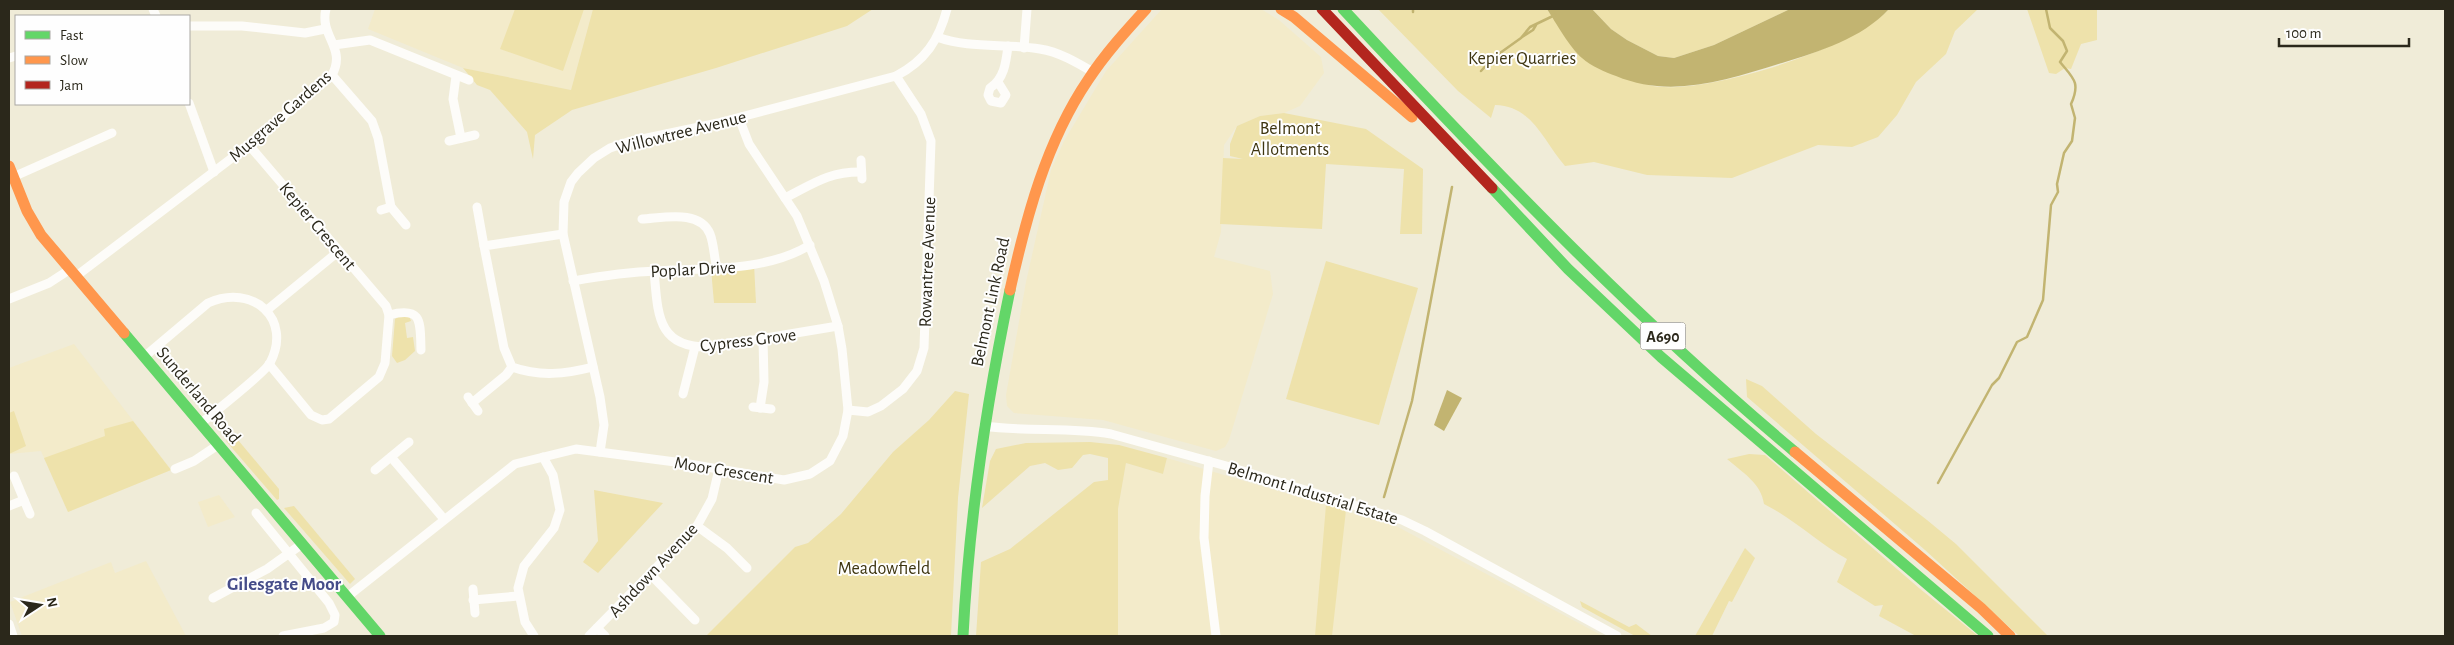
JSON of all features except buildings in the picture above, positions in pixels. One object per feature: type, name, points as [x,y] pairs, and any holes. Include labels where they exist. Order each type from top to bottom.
[{"type":"main road","name":"Belmont Link Road","points":[[962,636],[967,548],[984,426],[1006,307],[1032,200],[1041,172],[1059,129],[1092,72],[1146,9]]},
{"type":"main road","points":[[1281,9],[1294,17],[1421,125],[1500,198]]},
{"type":"main road","name":"A690","points":[[1322,9],[1568,268],[1661,357],[1988,636]]},
{"type":"main road","name":"A690","points":[[1343,9],[1578,255],[1657,330],[1736,402],[1981,608],[2010,636]]},
{"type":"main road","name":"Sunderland Road","points":[[11,171],[34,225],[72,273],[380,636]]},
{"type":"street","name":"Willowtree Avenue","points":[[600,452],[604,425],[563,234],[564,202],[571,182],[594,158],[610,148],[628,142],[739,118],[896,76],[918,63],[929,51],[937,37],[946,9]]},
{"type":"street","points":[[1024,48],[1027,9]]},
{"type":"street","name":"Musgrave Gardens","points":[[9,299],[72,273],[249,146],[332,75],[338,61],[334,45],[326,29],[325,11]]},
{"type":"street","points":[[190,26],[242,26],[304,33],[326,29]]},
{"type":"street","points":[[937,37],[949,41],[1008,46],[1055,53],[1092,72]]},
{"type":"street","points":[[334,45],[370,40],[470,80]]},
{"type":"street","points":[[998,82],[1006,63],[1008,46]]},
{"type":"street","points":[[332,75],[372,121],[378,138],[391,206],[406,225]]},
{"type":"street","points":[[456,76],[453,99],[461,138]]},
{"type":"street","name":"Rowantree Avenue","points":[[848,410],[868,412],[881,406],[903,389],[917,370],[924,348],[931,141],[921,114],[896,76]]},
{"type":"street","name":"Musgrave Gardens","points":[[190,105],[214,172]]},
{"type":"street","name":"Moor Crescent","points":[[347,597],[515,464],[576,449],[784,480],[810,474],[830,461],[843,436],[848,410],[838,326],[810,245],[785,198],[749,144],[739,118]]},
{"type":"street","points":[[11,171],[112,133]]},
{"type":"street","points":[[449,141],[475,135]]},
{"type":"street","name":"Kepier Crescent","points":[[249,146],[388,311]]},
{"type":"street","points":[[785,198],[827,176],[840,172],[861,176],[861,160]]},
{"type":"street","points":[[381,210],[391,206]]},
{"type":"street","points":[[477,207],[504,348],[512,366],[525,371],[549,375],[593,367]]},
{"type":"street","points":[[642,219],[693,218],[703,224],[709,234],[716,268]]},
{"type":"street","points":[[484,246],[563,234]]},
{"type":"street","name":"Poplar Drive","points":[[573,281],[654,271],[754,264],[782,258],[810,245]]},
{"type":"street","points":[[267,310],[339,251]]},
{"type":"street","name":"Cypress Grove","points":[[654,271],[662,327],[678,343],[695,347],[838,326]]},
{"type":"street","points":[[144,357],[208,303],[220,298],[232,296],[248,298],[267,310],[275,329],[275,347],[269,364],[200,424]]},
{"type":"street","points":[[269,364],[306,410],[317,418],[328,419],[379,377],[385,363],[388,311],[411,312],[416,315],[420,327],[421,350]]},
{"type":"street","points":[[763,338],[764,382],[757,407],[772,409]]},
{"type":"street","points":[[683,394],[695,347]]},
{"type":"street","points":[[478,411],[470,400],[506,375],[512,366]]},
{"type":"street","name":"Belmont Industrial Estate","points":[[984,426],[1011,430],[1092,431],[1209,461],[1402,520],[1617,636]]},
{"type":"street","points":[[374,470],[409,442]]},
{"type":"street","points":[[175,469],[194,461],[218,445]]},
{"type":"street","points":[[391,457],[444,519]]},
{"type":"street","points":[[534,636],[525,622],[518,596],[518,588],[524,566],[554,528],[560,510],[553,475],[543,457]]},
{"type":"street","points":[[1209,461],[1204,496],[1204,538],[1216,636]]},
{"type":"street","name":"Ashdown Avenue","points":[[589,636],[697,526],[712,499],[719,469]]},
{"type":"street","points":[[14,476],[30,514]]},
{"type":"street","points":[[9,506],[24,500]]},
{"type":"street","points":[[256,513],[329,602],[335,616],[334,622],[324,628],[283,636]]},
{"type":"street","points":[[697,526],[727,548],[747,568]]},
{"type":"street","points":[[213,598],[267,569],[302,544]]},
{"type":"street","points":[[650,575],[695,620]]},
{"type":"street","points":[[473,589],[474,613]]},
{"type":"street","points":[[473,600],[518,596]]},
{"type":"street","points":[[9,624],[13,636]]},
{"type":"street","points":[[597,628],[605,636]]},
{"type":"shaded area","points":[[375,9],[593,9],[571,90],[463,68],[368,29]]},
{"type":"shaded area","points":[[1162,9],[1261,9],[1279,20],[1321,57],[1324,73],[1300,106],[1284,113],[1260,116],[1237,126],[1224,145],[1221,232],[1214,257],[1270,271],[1273,294],[1229,440],[1225,447],[1216,451],[1103,420],[1014,413],[1007,406],[1006,395],[1026,282],[1051,170],[1064,141],[1106,71]]},
{"type":"shaded area","points":[[1547,9],[1592,9],[1611,29],[1627,40],[1658,56],[1674,58],[1714,45],[1790,9],[1889,9],[1866,28],[1825,49],[1720,81],[1678,86],[1657,86],[1637,83],[1612,74],[1582,58],[1563,35]]},
{"type":"shaded area","points":[[74,344],[171,470],[68,512],[41,451],[9,454],[9,368]]},
{"type":"shaded area","points":[[1447,390],[1462,398],[1444,431],[1434,425]]},
{"type":"shaded area","points":[[1167,458],[1396,526],[1603,636],[1118,636],[1118,509],[1126,463],[1163,474]]},
{"type":"shaded area","points":[[219,495],[235,517],[208,527],[198,502]]},
{"type":"shaded area","points":[[146,561],[186,636],[22,636],[10,602],[111,562],[115,573]]},
{"type":"green space","points":[[515,9],[584,9],[563,71],[500,49]]},
{"type":"green space","points":[[593,9],[873,9],[847,26],[716,68],[572,110],[535,135],[533,159],[527,132],[490,90],[477,85],[463,68],[571,90]]},
{"type":"green space","name":"Kepier Quarries","points":[[1378,9],[1547,9],[1553,18],[1643,82],[1653,86],[1677,87],[1741,76],[1777,66],[1844,39],[1871,24],[1889,9],[1978,9],[1955,31],[1946,54],[1916,82],[1897,115],[1878,137],[1852,147],[1818,145],[1732,178],[1647,175],[1594,162],[1565,166],[1528,118],[1519,111],[1495,105],[1491,118],[1458,91]]},
{"type":"green space","points":[[1592,9],[1790,9],[1714,45],[1674,58],[1658,56],[1627,40],[1611,29]]},
{"type":"green space","points":[[2027,9],[2097,9],[2097,40],[2081,44],[2071,69],[2065,68],[2056,74],[2049,73]]},
{"type":"green space","name":"Belmont Allotments","points":[[1284,113],[1366,129],[1423,169],[1422,234],[1400,234],[1404,169],[1326,164],[1322,229],[1220,224],[1223,158],[1243,159],[1230,156],[1230,144],[1237,126],[1260,116]]},
{"type":"green space","points":[[1326,261],[1418,288],[1379,425],[1286,399]]},
{"type":"green space","points":[[754,264],[756,303],[714,303],[711,269]]},
{"type":"green space","points":[[404,314],[409,316],[411,321],[405,323],[407,338],[413,337],[415,351],[405,360],[397,363],[392,356],[395,319]]},
{"type":"green space","points":[[1746,379],[1762,386],[1816,434],[1956,544],[2048,636],[2019,636],[1925,550],[1747,397]]},
{"type":"green space","name":"Meadowfield","points":[[955,391],[969,394],[958,498],[951,636],[706,636],[795,547],[808,543],[841,514],[893,452],[929,420]]},
{"type":"green space","points":[[14,411],[26,446],[9,454],[9,413]]},
{"type":"green space","points":[[133,421],[171,470],[68,512],[44,458],[105,436],[104,429]]},
{"type":"green space","points":[[233,434],[279,489],[279,499],[277,500],[226,441]]},
{"type":"green space","points":[[1090,442],[1119,445],[1167,458],[1163,474],[1126,463],[1118,509],[1118,636],[976,636],[981,562],[1010,549],[1094,482],[1108,480],[1108,458],[1090,454],[1083,455],[1072,468],[1058,470],[1045,463],[1030,466],[982,508],[990,461],[996,449],[1026,443]]},
{"type":"green space","points":[[1749,454],[1765,455],[1919,588],[1978,636],[1916,636],[1879,616],[1883,605],[1875,606],[1837,582],[1847,559],[1764,504],[1755,484],[1727,459]]},
{"type":"green space","points":[[594,490],[663,503],[598,573],[583,562],[598,541]]},
{"type":"green space","points":[[1326,505],[1346,510],[1332,636],[1315,636]]},
{"type":"green space","points":[[294,506],[355,579],[350,584],[284,508]]},
{"type":"green space","points":[[1745,548],[1755,558],[1732,602],[1729,601],[1712,636],[1695,636]]},
{"type":"green space","points":[[1580,601],[1629,627],[1636,624],[1652,636],[1635,636],[1582,607]]},
{"type":"waterway","points":[[1938,483],[1992,385],[1999,378],[2017,342],[2027,337],[2043,300],[2051,205],[2058,192],[2057,184],[2064,153],[2072,141],[2075,118],[2071,104],[2075,90],[2074,81],[2060,62],[2067,51],[2063,41],[2050,28],[2046,9]]},
{"type":"waterway","points":[[1481,71],[1493,58],[1521,38],[1530,27],[1555,15]]},
{"type":"waterway","points":[[1522,37],[1533,30],[1536,25]]},
{"type":"waterway","points":[[1384,497],[1412,401],[1452,187]]},
{"type":"traffic: fast","points":[[1343,9],[1562,238],[1676,347],[1795,452]]},
{"type":"traffic: fast","points":[[1492,188],[1568,269],[1661,357],[1988,636]]},
{"type":"traffic: fast","points":[[963,636],[974,505],[993,376],[1010,290]]},
{"type":"traffic: fast","points":[[124,333],[380,636]]},
{"type":"traffic: slow","points":[[1010,290],[1039,181],[1060,129],[1073,104],[1095,70],[1146,9]]},
{"type":"traffic: slow","points":[[1281,9],[1294,17],[1412,117]]},
{"type":"traffic: slow","points":[[9,166],[27,211],[41,235],[124,333]]},
{"type":"traffic: slow","points":[[1795,452],[1981,608],[2010,636]]},
{"type":"traffic: jam","points":[[1322,9],[1492,188]]},
{"type":"district","name":"Gilesgate Moor","points":[[284,583]]}]
